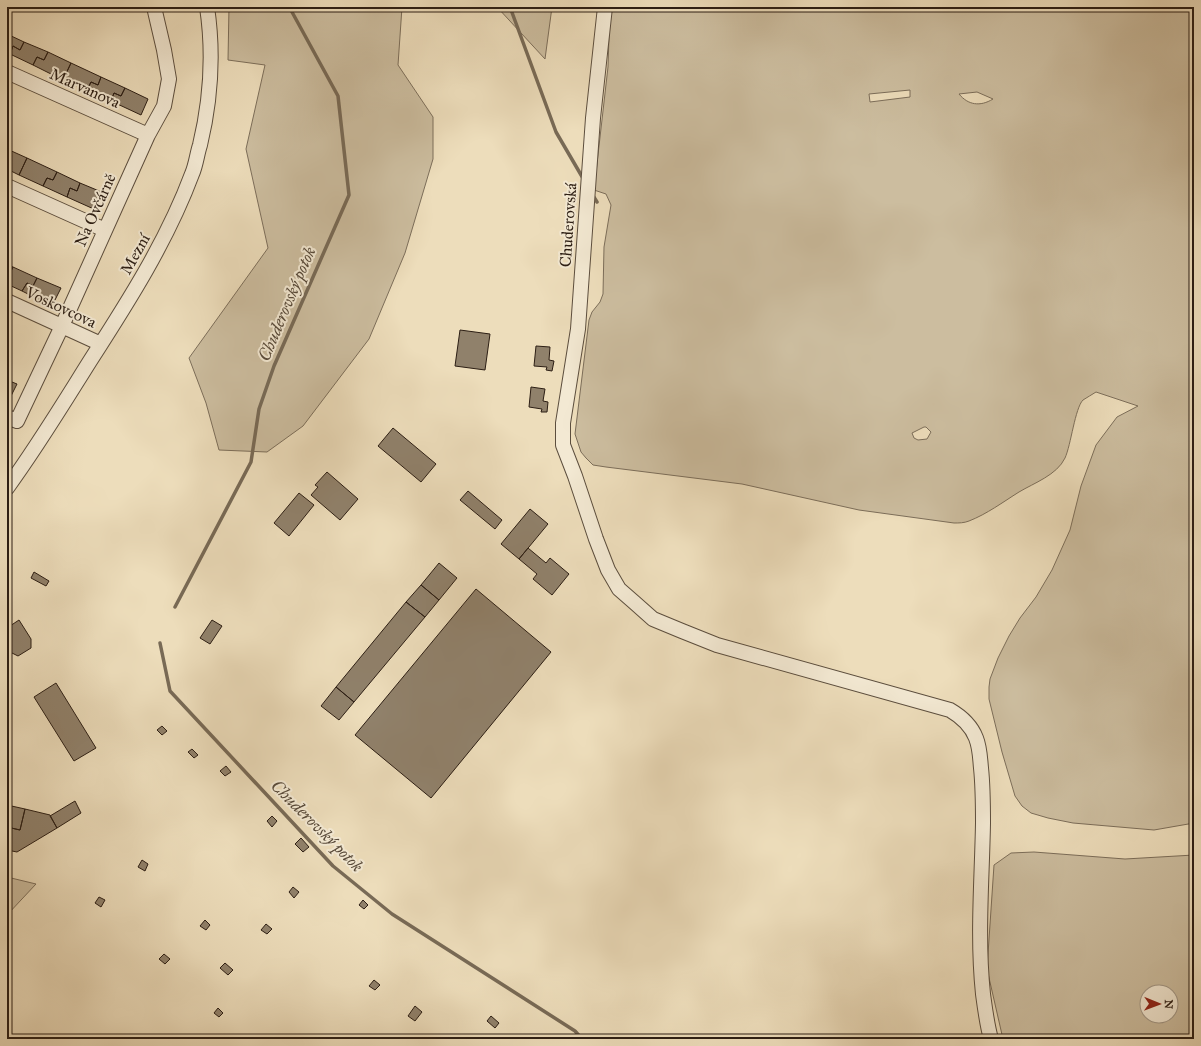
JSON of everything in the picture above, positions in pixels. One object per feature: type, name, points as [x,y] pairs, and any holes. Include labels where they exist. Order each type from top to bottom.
[{"type":"street","name":"Na Ovčárně","points":[[12,419],[62,326],[148,135],[164,106],[169,79],[154,7]]},
{"type":"street","name":"Mezní","points":[[7,488],[101,344],[139,282],[174,219],[193,172],[206,119],[211,72],[210,26],[207,7]]},
{"type":"street","name":"Chuderovská","points":[[605,7],[589,175],[578,329],[563,423],[563,445],[596,540],[608,570],[619,589],[653,619],[717,645],[950,710],[962,717],[976,738],[980,754],[982,776],[984,802],[980,927],[981,971],[984,1004],[991,1039]]},
{"type":"street","name":"Marvanova","points":[[7,72],[148,135]]},
{"type":"street","points":[[7,186],[105,230]]},
{"type":"street","name":"Voskovcova","points":[[7,301],[101,344]]},
{"type":"shaded area","points":[[229,7],[402,7],[398,65],[433,117],[433,159],[405,253],[369,339],[303,426],[267,452],[219,450],[206,403],[189,358],[268,248],[246,149],[265,65],[228,60]]},
{"type":"shaded area","points":[[497,7],[552,7],[545,59]]},
{"type":"shaded area","points":[[610,7],[1194,7],[1194,823],[1154,830],[1073,823],[1031,813],[1022,806],[1015,796],[989,699],[990,679],[998,658],[1020,618],[1036,597],[1052,570],[1070,530],[1081,486],[1096,445],[1117,417],[1138,406],[1096,392],[1083,400],[1075,418],[1065,458],[1057,469],[1045,478],[989,511],[962,523],[859,510],[742,484],[593,465],[581,452],[575,434],[589,320],[603,294],[604,247],[611,205],[606,194],[594,190],[608,67]],"holes":[[[910,90],[910,97],[870,102],[869,94]],[[977,92],[993,99],[988,102],[974,104],[966,101],[959,94]],[[924,427],[931,432],[927,439],[918,440],[914,438],[912,433]]]},
{"type":"shaded area","points":[[1034,852],[1125,859],[1194,855],[1194,1039],[1003,1039],[987,969],[994,865],[1011,853]]},
{"type":"shaded area","points":[[7,877],[36,884],[7,915]]},
{"type":"building","points":[[7,34],[24,42],[20,50],[13,46],[10,54],[7,53]]},
{"type":"building","points":[[24,42],[48,52],[44,60],[37,57],[33,65],[10,54],[13,46],[20,50]]},
{"type":"building","points":[[48,52],[71,63],[63,80],[33,65],[37,57],[44,60]]},
{"type":"building","points":[[71,63],[101,77],[98,85],[91,82],[87,90],[63,80]]},
{"type":"building","points":[[101,77],[125,88],[121,96],[114,93],[111,101],[87,90],[91,82],[98,85]]},
{"type":"building","points":[[125,88],[148,99],[141,115],[111,101],[114,93],[121,96]]},
{"type":"building","points":[[7,149],[27,158],[19,175],[7,169]]},
{"type":"building","points":[[27,158],[57,172],[53,180],[47,178],[43,186],[19,175]]},
{"type":"building","points":[[57,172],[80,183],[77,191],[70,188],[67,197],[43,186],[47,178],[53,180]]},
{"type":"building","points":[[80,183],[104,193],[96,210],[67,197],[70,188],[77,191]]},
{"type":"building","points":[[7,264],[13,267],[9,275],[7,274]]},
{"type":"building","points":[[13,267],[37,278],[33,286],[27,283],[22,291],[7,284],[7,274],[9,275]]},
{"type":"building","points":[[37,278],[61,288],[52,306],[22,291],[27,283],[33,286]]},
{"type":"building","points":[[460,330],[490,334],[485,370],[455,366]]},
{"type":"building","points":[[536,346],[550,347],[549,360],[554,361],[552,371],[546,370],[547,367],[534,366]]},
{"type":"building","points":[[7,380],[17,384],[9,400],[7,399]]},
{"type":"building","points":[[531,387],[545,389],[543,401],[548,402],[547,412],[541,412],[542,409],[529,407]]},
{"type":"building","points":[[393,428],[436,464],[421,482],[378,446]]},
{"type":"building","points":[[327,472],[358,499],[340,520],[311,495],[318,487],[315,485]]},
{"type":"building","points":[[468,491],[502,520],[495,529],[460,500]]},
{"type":"building","points":[[299,493],[314,505],[289,536],[274,523]]},
{"type":"building","points":[[530,509],[548,524],[519,559],[501,544]]},
{"type":"building","points":[[528,548],[546,563],[550,558],[569,574],[552,595],[533,579],[537,574],[519,559]]},
{"type":"building","points":[[439,563],[457,578],[439,600],[421,585]]},
{"type":"building","points":[[34,572],[49,581],[46,586],[31,578]]},
{"type":"building","points":[[421,585],[439,600],[425,617],[406,602]]},
{"type":"building","points":[[476,589],[551,652],[431,798],[355,735]]},
{"type":"building","points":[[406,602],[425,617],[354,702],[336,687]]},
{"type":"building","points":[[19,620],[31,639],[31,648],[18,656],[10,652],[7,647],[7,628]]},
{"type":"building","points":[[212,620],[222,626],[210,644],[200,638]]},
{"type":"building","points":[[56,683],[96,748],[74,761],[34,697]]},
{"type":"building","points":[[336,687],[354,702],[339,720],[321,706]]},
{"type":"building","points":[[162,726],[167,731],[162,735],[157,730]]},
{"type":"building","points":[[192,749],[198,755],[194,758],[188,752]]},
{"type":"building","points":[[226,766],[231,772],[225,776],[220,771]]},
{"type":"building","points":[[75,801],[81,813],[57,828],[50,816]]},
{"type":"building","points":[[7,805],[25,809],[20,830],[7,827]]},
{"type":"building","points":[[25,809],[50,815],[57,828],[17,852],[7,850],[7,827],[20,830]]},
{"type":"building","points":[[272,816],[277,821],[272,827],[267,821]]},
{"type":"building","points":[[301,838],[309,847],[303,852],[295,844]]},
{"type":"building","points":[[142,860],[148,864],[145,871],[138,867]]},
{"type":"building","points":[[293,887],[299,892],[294,898],[289,892]]},
{"type":"building","points":[[99,897],[105,900],[101,907],[95,903]]},
{"type":"building","points":[[363,900],[368,905],[364,909],[359,905]]},
{"type":"building","points":[[205,920],[210,925],[206,930],[200,926]]},
{"type":"building","points":[[266,924],[272,929],[267,934],[261,930]]},
{"type":"building","points":[[164,954],[170,959],[165,964],[159,959]]},
{"type":"building","points":[[225,963],[233,970],[228,975],[220,968]]},
{"type":"building","points":[[374,980],[380,985],[375,990],[369,986]]},
{"type":"building","points":[[415,1006],[422,1012],[415,1021],[408,1016]]},
{"type":"building","points":[[218,1008],[223,1013],[219,1017],[214,1013]]},
{"type":"building","points":[[491,1016],[499,1023],[495,1028],[487,1021]]},
{"type":"waterway","name":"Chuderovský potok","points":[[175,607],[251,462],[259,409],[274,366],[349,195],[338,96],[292,12],[291,7]]},
{"type":"waterway","points":[[510,7],[556,132],[584,180]]},
{"type":"waterway","points":[[592,194],[597,202]]},
{"type":"waterway","name":"Chuderovský potok","points":[[160,643],[170,691],[333,866],[392,914],[575,1031],[582,1039]]}]
